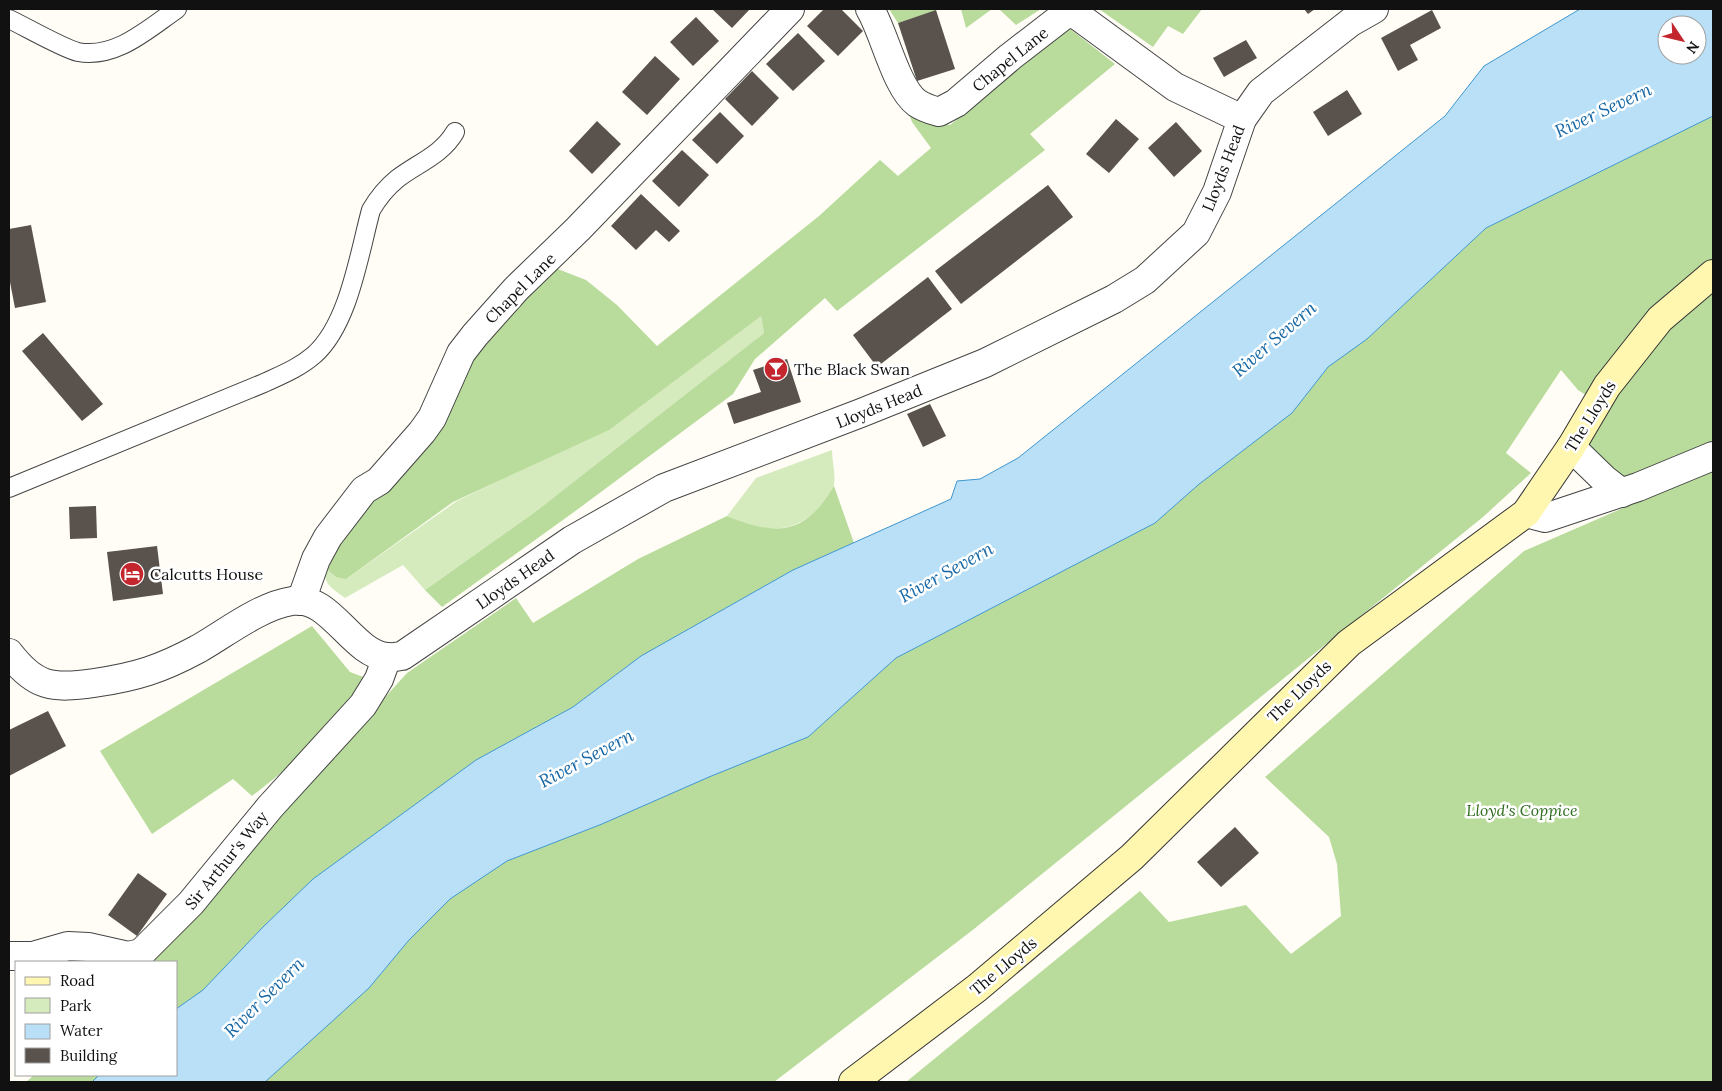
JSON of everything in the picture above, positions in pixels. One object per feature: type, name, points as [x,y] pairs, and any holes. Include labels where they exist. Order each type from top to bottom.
[{"type":"street","name":"Chapel Lane","points":[[301,601],[316,559],[328,537],[364,490],[379,481],[422,432],[432,418],[461,353],[474,335],[516,289],[578,230],[790,9]]},
{"type":"street","name":"Chapel Lane","points":[[870,9],[906,90],[916,103],[939,112],[956,104],[1010,57],[1064,16],[1072,14],[1078,16],[1175,87],[1242,119]]},
{"type":"street","name":"Lloyds Head","points":[[387,658],[402,656],[572,540],[664,488],[861,413],[985,363],[1114,299],[1145,280],[1196,233],[1217,192],[1242,119],[1261,92],[1351,22],[1374,9]]},
{"type":"street","name":"The Lloyds","points":[[852,1082],[977,988],[1132,857],[1349,643],[1526,513],[1571,447],[1607,386],[1660,320],[1713,274]]},
{"type":"street","points":[[1571,447],[1604,479],[1622,492]]},
{"type":"street","points":[[1526,513],[1545,518],[1622,492],[1713,456]]},
{"type":"street","points":[[13,665],[36,681],[72,686],[139,676],[172,662],[264,612],[287,602],[301,601],[316,606],[333,618],[361,644],[374,653],[387,658]]},
{"type":"street","name":"Sir Arthur's Way","points":[[9,956],[33,956],[68,946],[88,947],[128,956],[141,953],[192,904],[270,807],[363,705],[379,679],[387,658]]},
{"type":"lane","points":[[9,19],[77,52],[103,53],[133,39],[177,9]]},
{"type":"lane","points":[[9,488],[264,384],[298,368],[316,354],[333,331],[346,301],[371,210],[375,203],[382,193],[397,179],[449,143],[455,132]]},
{"type":"green space","points":[[889,9],[940,9],[898,23]]},
{"type":"green space","points":[[961,9],[992,9],[966,28]]},
{"type":"green space","points":[[999,9],[1041,9],[1016,25]]},
{"type":"green space","points":[[1099,9],[1202,9],[1183,34],[1168,26],[1153,47]]},
{"type":"green space","points":[[1069,28],[1115,64],[1030,134],[1045,150],[837,311],[825,298],[755,359],[733,394],[574,512],[442,607],[425,590],[535,512],[764,333],[761,316],[609,430],[453,502],[346,579],[336,577],[325,567],[333,543],[474,354],[550,266],[586,280],[617,305],[657,346],[819,216],[880,160],[898,176],[931,148],[912,122],[904,101],[938,123],[950,125]]},
{"type":"green space","points":[[1713,116],[1713,446],[1627,479],[1605,471],[1587,445],[1606,408],[1578,390],[1561,370],[1506,453],[1531,473],[1483,517],[974,929],[774,1082],[265,1082],[369,988],[409,940],[450,899],[507,861],[602,824],[709,777],[808,737],[896,658],[1155,523],[1198,485],[1292,413],[1328,367],[1367,339],[1486,228]]},
{"type":"green space","points":[[761,315],[764,333],[535,512],[425,590],[403,565],[345,598],[329,586],[325,578],[325,567],[346,579],[457,501],[517,472],[716,349]]},
{"type":"green space","points":[[832,450],[835,477],[830,496],[817,511],[806,519],[795,525],[773,529],[751,525],[727,516],[756,478]]},
{"type":"green space","name":"Lloyd's Coppice","points":[[1713,469],[1713,1082],[906,1082],[1140,891],[1169,922],[1246,905],[1291,954],[1341,916],[1337,864],[1329,837],[1265,777],[1524,551]]},
{"type":"green space","points":[[834,486],[854,543],[793,570],[641,656],[573,707],[476,760],[313,879],[263,927],[203,990],[178,1008],[178,961],[146,961],[407,673],[516,598],[533,623],[638,559],[727,516],[760,527],[788,527],[800,523],[812,515]]},
{"type":"green space","points":[[312,626],[350,672],[366,678],[343,713],[300,757],[252,796],[233,779],[152,834],[100,751]]},
{"type":"green space","points":[[33,1076],[98,1076],[92,1082],[26,1082]]},
{"type":"water","name":"River Severn","points":[[1580,9],[1713,9],[1713,116],[1486,228],[1367,339],[1328,367],[1292,413],[1198,485],[1155,523],[896,658],[808,737],[709,777],[602,824],[507,861],[450,899],[409,940],[369,988],[265,1082],[92,1082],[98,1076],[178,1076],[178,1008],[203,990],[263,927],[313,879],[476,760],[573,707],[641,656],[793,570],[951,499],[957,481],[980,479],[1018,458],[1445,116],[1484,66]]},
{"type":"building","points":[[712,9],[750,9],[732,28]]},
{"type":"building","points":[[824,9],[841,9],[863,31],[838,56],[807,26]]},
{"type":"building","points":[[1304,9],[1315,9],[1308,14]]},
{"type":"building","points":[[936,10],[955,69],[917,81],[898,23]]},
{"type":"building","points":[[1432,10],[1441,28],[1410,45],[1418,60],[1398,71],[1381,38]]},
{"type":"building","points":[[696,17],[719,41],[693,66],[670,42]]},
{"type":"building","points":[[798,33],[825,61],[793,91],[766,64]]},
{"type":"building","points":[[1246,40],[1257,58],[1224,77],[1213,58]]},
{"type":"building","points":[[655,56],[680,79],[647,115],[622,92]]},
{"type":"building","points":[[752,71],[779,98],[752,126],[725,99]]},
{"type":"building","points":[[1347,90],[1362,114],[1328,136],[1313,112]]},
{"type":"building","points":[[720,112],[744,136],[717,164],[692,140]]},
{"type":"building","points":[[1116,119],[1139,139],[1109,173],[1086,154]]},
{"type":"building","points":[[597,121],[621,144],[592,174],[569,151]]},
{"type":"building","points":[[1176,122],[1202,151],[1174,177],[1148,148]]},
{"type":"building","points":[[682,150],[709,175],[679,207],[652,181]]},
{"type":"building","points":[[1048,185],[1073,217],[961,304],[935,271]]},
{"type":"building","points":[[641,194],[680,231],[669,242],[656,230],[636,250],[611,226]]},
{"type":"building","points":[[31,225],[46,302],[15,308],[9,277],[9,229]]},
{"type":"building","points":[[928,277],[952,309],[877,367],[853,335]]},
{"type":"building","points":[[43,333],[103,404],[82,421],[22,351]]},
{"type":"building","points":[[787,359],[801,402],[734,424],[727,403],[761,392],[753,370]]},
{"type":"building","points":[[930,404],[946,436],[923,447],[907,414]]},
{"type":"building","points":[[96,506],[97,538],[70,539],[69,507]]},
{"type":"building","points":[[157,546],[163,594],[113,601],[107,552]]},
{"type":"building","points":[[48,711],[66,746],[9,776],[9,730]]},
{"type":"building","points":[[1235,827],[1259,853],[1221,887],[1197,862]]},
{"type":"building","points":[[138,873],[167,894],[137,936],[108,915]]},
{"type":"place","name":"The Black Swan","points":[[776,369]]},
{"type":"place","name":"Calcutts House","points":[[132,574]]}]
